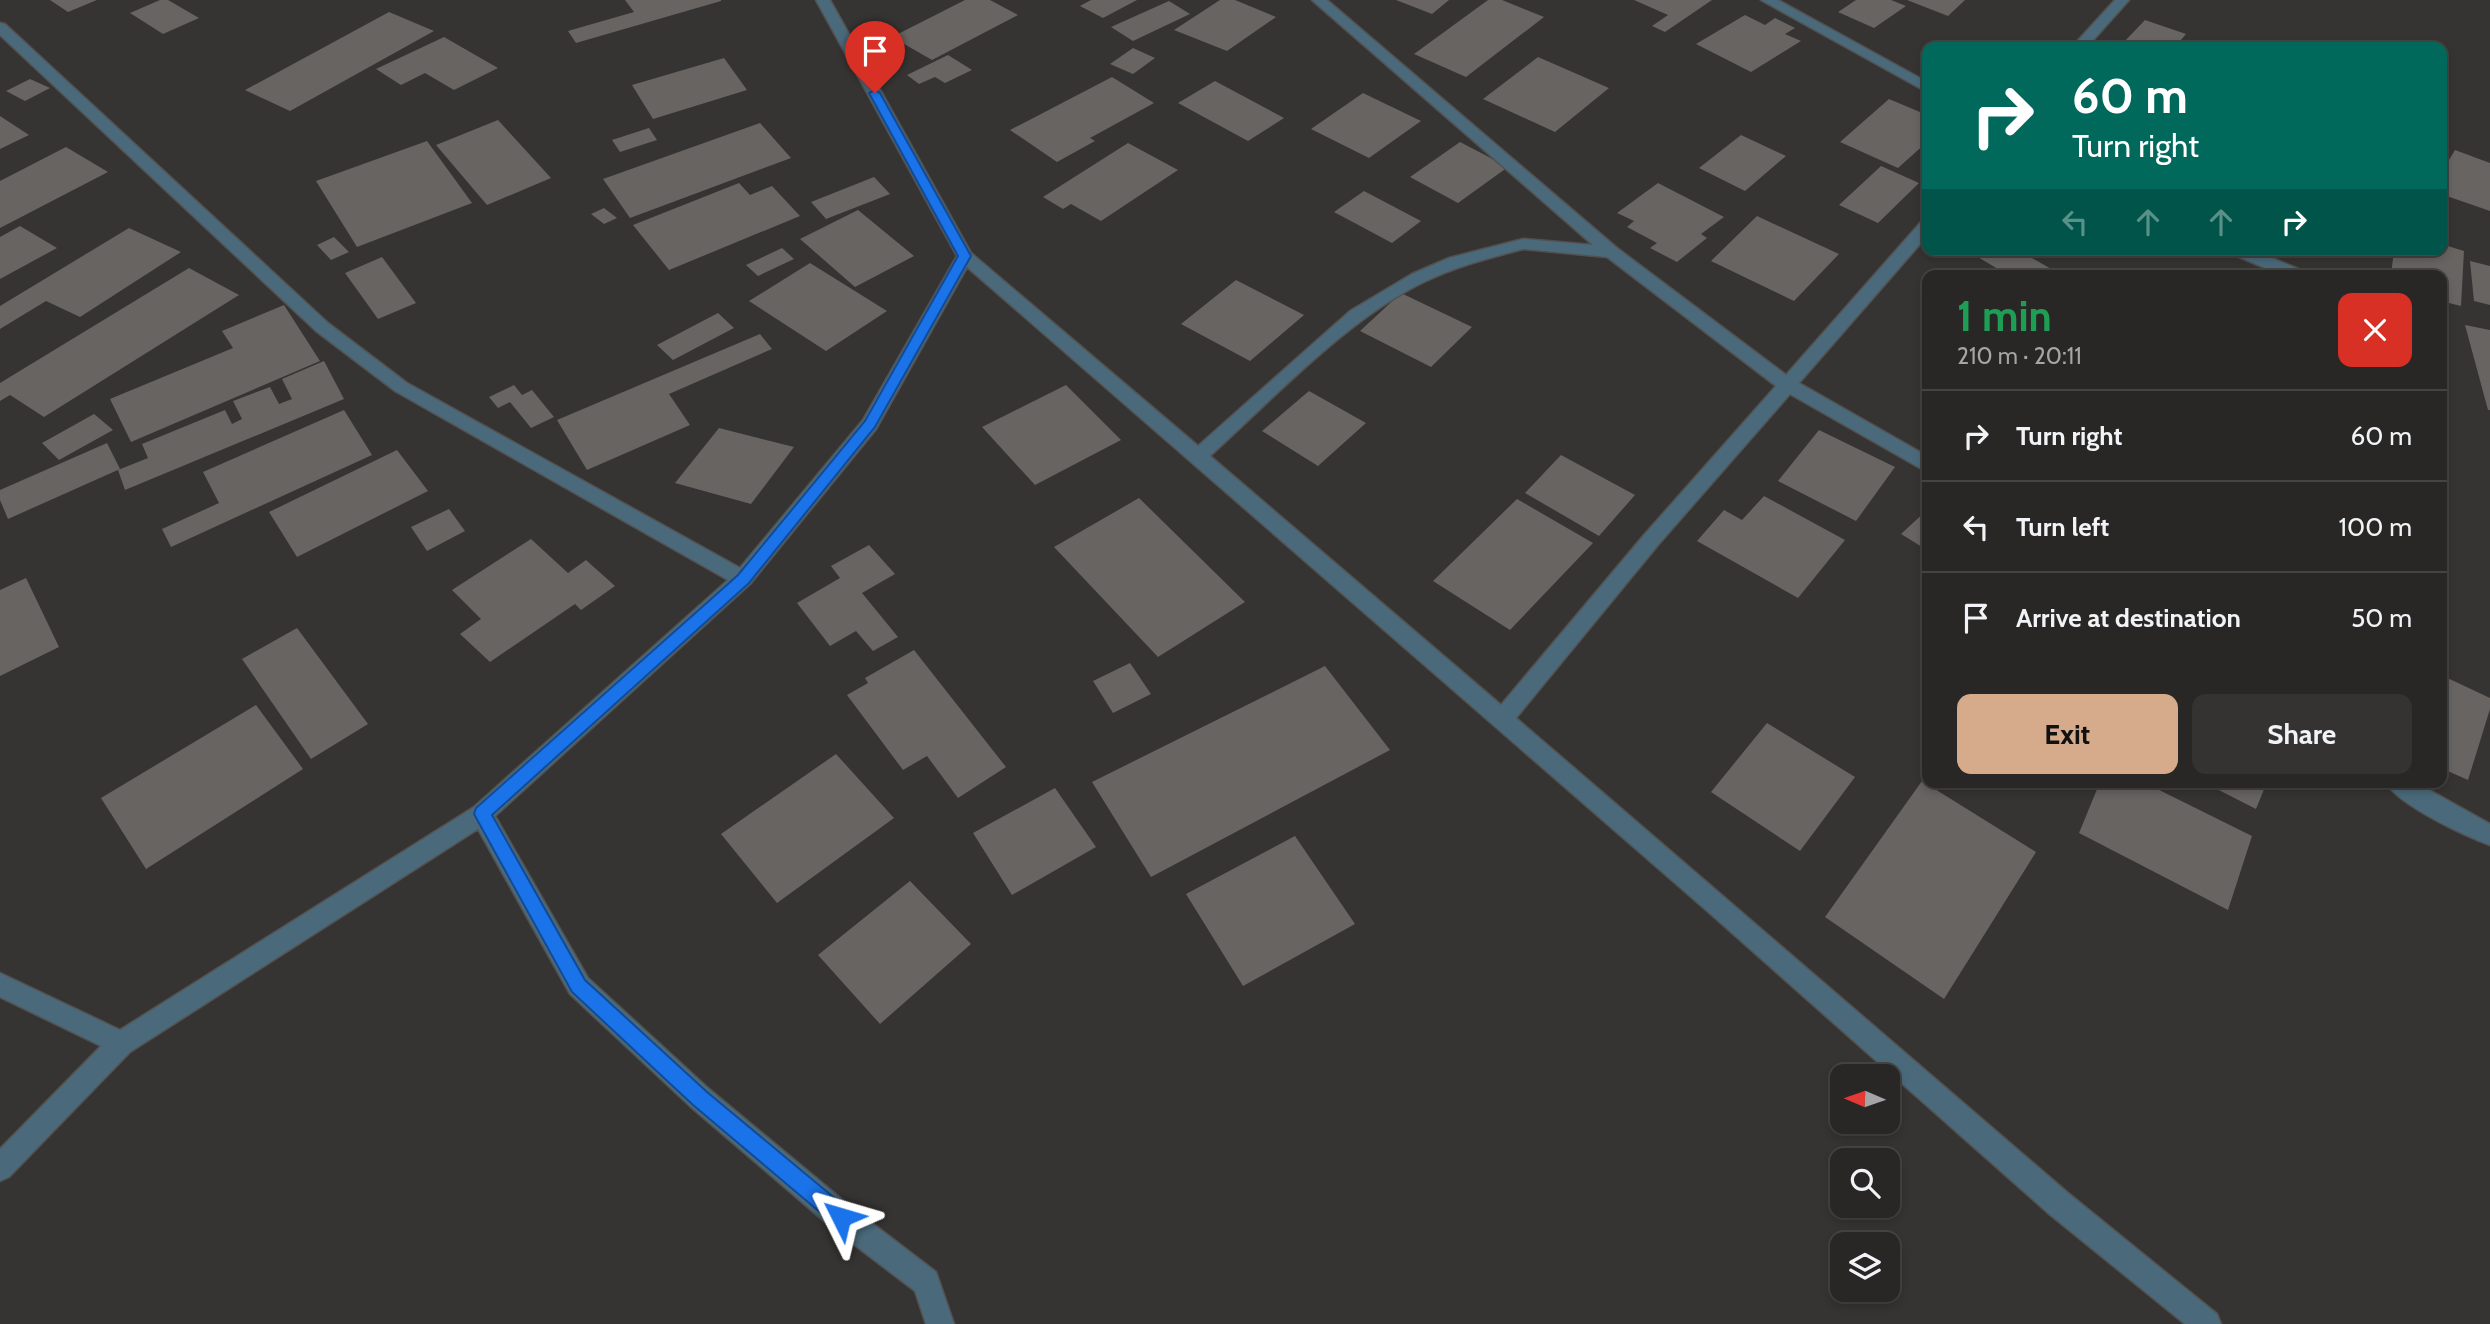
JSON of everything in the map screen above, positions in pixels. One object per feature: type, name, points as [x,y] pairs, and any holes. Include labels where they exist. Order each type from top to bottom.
[{"type":"street","points":[[823,0],[965,256],[2058,1203],[2207,1324]]},
{"type":"street","points":[[1319,0],[1611,252],[1786,384],[1922,462]]},
{"type":"street","points":[[1768,0],[1922,85]]},
{"type":"street","points":[[2084,42],[2122,0]]},
{"type":"street","points":[[0,27],[322,327],[401,387],[743,579]]},
{"type":"street","points":[[1502,720],[1651,540],[1922,232]]},
{"type":"street","points":[[1196,458],[1356,315],[1418,278],[1455,262],[1523,244],[1611,252]]},
{"type":"street","points":[[0,1168],[121,1043],[482,814],[743,579],[870,424],[965,256]]},
{"type":"street","points":[[2252,256],[2285,270]]},
{"type":"street","points":[[2405,788],[2490,835]]},
{"type":"street","points":[[482,814],[579,986],[700,1098],[841,1217],[926,1282],[940,1324]]},
{"type":"street","points":[[0,985],[121,1043]]},
{"type":"building","points":[[50,0],[97,0],[68,12]]},
{"type":"building","points":[[160,0],[168,0],[199,18],[163,34],[130,13]]},
{"type":"building","points":[[625,0],[721,1],[576,43],[568,31],[634,12]]},
{"type":"building","points":[[965,0],[990,0],[1018,15],[932,60],[892,37]]},
{"type":"building","points":[[1091,0],[1137,0],[1103,18],[1080,6]]},
{"type":"building","points":[[1220,0],[1235,0],[1276,17],[1227,51],[1174,30]]},
{"type":"building","points":[[1396,0],[1449,0],[1432,14]]},
{"type":"building","points":[[1488,0],[1502,0],[1544,17],[1466,77],[1414,54]]},
{"type":"building","points":[[1634,0],[1712,0],[1665,32],[1652,26],[1668,15]]},
{"type":"building","points":[[1856,0],[1891,0],[1906,6],[1874,28],[1838,12]]},
{"type":"building","points":[[1907,0],[1965,0],[1948,16]]},
{"type":"building","points":[[1169,1],[1190,14],[1133,41],[1111,27]]},
{"type":"building","points":[[389,12],[434,31],[290,111],[245,90]]},
{"type":"building","points":[[1745,15],[1765,25],[1775,18],[1795,28],[1785,34],[1801,41],[1751,72],[1696,44]]},
{"type":"building","points":[[2145,20],[2186,34],[2179,42],[2124,42]]},
{"type":"building","points":[[444,37],[498,68],[454,90],[425,73],[401,85],[376,69]]},
{"type":"building","points":[[1133,48],[1155,58],[1133,74],[1110,64]]},
{"type":"building","points":[[948,55],[972,70],[945,83],[935,77],[919,84],[907,75]]},
{"type":"building","points":[[1538,57],[1609,88],[1555,132],[1483,99]]},
{"type":"building","points":[[724,58],[747,90],[653,119],[632,85]]},
{"type":"building","points":[[1112,77],[1154,103],[1090,138],[1095,141],[1057,162],[1010,130]]},
{"type":"building","points":[[30,79],[50,88],[25,101],[6,91]]},
{"type":"building","points":[[1215,81],[1284,118],[1248,141],[1178,103]]},
{"type":"building","points":[[1363,93],[1421,121],[1369,158],[1311,129]]},
{"type":"building","points":[[1889,99],[1922,113],[1922,146],[1898,168],[1840,142]]},
{"type":"building","points":[[0,116],[29,135],[0,149]]},
{"type":"building","points":[[498,120],[551,178],[487,205],[436,145]]},
{"type":"building","points":[[760,123],[791,158],[630,218],[603,179]]},
{"type":"building","points":[[649,128],[657,140],[620,152],[612,140]]},
{"type":"building","points":[[1741,135],[1786,156],[1745,191],[1699,168]]},
{"type":"building","points":[[427,141],[472,203],[357,247],[316,181]]},
{"type":"building","points":[[1460,142],[1508,167],[1458,203],[1410,177]]},
{"type":"building","points":[[1128,143],[1178,170],[1101,221],[1071,204],[1063,209],[1043,197]]},
{"type":"building","points":[[66,147],[108,172],[0,228],[0,181]]},
{"type":"building","points":[[2455,150],[2490,163],[2490,211],[2447,196],[2447,163]]},
{"type":"building","points":[[1881,166],[1919,183],[1878,223],[1839,205]]},
{"type":"building","points":[[874,177],[890,194],[826,219],[811,202]]},
{"type":"building","points":[[739,183],[750,195],[772,186],[800,216],[669,270],[633,225]]},
{"type":"building","points":[[1658,183],[1724,217],[1701,234],[1707,238],[1677,262],[1650,248],[1657,243],[1627,227],[1634,221],[1617,213]]},
{"type":"building","points":[[1364,191],[1421,221],[1392,243],[1334,212]]},
{"type":"building","points":[[604,208],[617,218],[604,224],[591,214]]},
{"type":"building","points":[[858,210],[914,256],[855,287],[800,239]]},
{"type":"building","points":[[1757,216],[1839,254],[1794,301],[1711,261]]},
{"type":"building","points":[[20,226],[57,248],[0,279],[0,237]]},
{"type":"building","points":[[129,228],[181,252],[80,317],[46,301],[0,329],[0,306]]},
{"type":"building","points":[[334,237],[349,252],[331,260],[317,245]]},
{"type":"building","points":[[2447,246],[2464,251],[2461,306],[2447,302],[2447,270],[2392,270],[2393,256],[2447,256]]},
{"type":"building","points":[[782,248],[794,259],[758,276],[746,265]]},
{"type":"building","points":[[1976,256],[2028,256],[2053,270],[2000,270]]},
{"type":"building","points":[[382,257],[416,303],[378,319],[345,273]]},
{"type":"building","points":[[2470,261],[2490,266],[2490,305],[2474,301]]},
{"type":"building","points":[[810,263],[887,311],[826,351],[749,301]]},
{"type":"building","points":[[189,268],[239,295],[44,417],[10,395],[0,401],[0,383]]},
{"type":"building","points":[[1236,280],[1304,315],[1250,361],[1181,324]]},
{"type":"building","points":[[1401,293],[1472,327],[1431,367],[1360,331]]},
{"type":"building","points":[[284,305],[320,361],[131,442],[110,399],[233,348],[222,331]]},
{"type":"building","points":[[718,313],[734,328],[673,360],[657,345]]},
{"type":"building","points":[[2465,325],[2490,330],[2490,410],[2488,410]]},
{"type":"building","points":[[760,334],[772,349],[669,394],[690,425],[587,470],[557,420]]},
{"type":"building","points":[[324,361],[344,399],[125,490],[118,470],[148,458],[142,444],[225,410],[232,424],[242,419],[233,401],[270,387],[279,404],[292,399],[282,379]]},
{"type":"building","points":[[514,385],[522,395],[532,390],[554,417],[531,428],[510,402],[498,408],[489,397]]},
{"type":"building","points":[[1066,385],[1121,440],[1035,485],[982,427]]},
{"type":"building","points":[[1309,391],[1366,423],[1318,466],[1262,431]]},
{"type":"building","points":[[344,410],[372,455],[171,547],[162,529],[219,503],[203,472]]},
{"type":"building","points":[[94,414],[113,430],[59,460],[42,443]]},
{"type":"building","points":[[719,428],[794,447],[751,504],[675,483]]},
{"type":"building","points":[[1819,430],[1895,467],[1856,521],[1778,481]]},
{"type":"building","points":[[107,443],[120,469],[8,519],[0,500],[0,490]]},
{"type":"building","points":[[397,450],[428,491],[297,557],[269,512]]},
{"type":"building","points":[[1561,455],[1635,495],[1599,536],[1525,493]]},
{"type":"building","points":[[1764,496],[1845,540],[1798,598],[1697,541],[1724,510],[1742,520]]},
{"type":"building","points":[[1139,498],[1245,602],[1158,657],[1054,547]]},
{"type":"building","points":[[1517,499],[1593,543],[1510,630],[1433,581]]},
{"type":"building","points":[[449,509],[465,531],[427,551],[411,527]]},
{"type":"building","points":[[1922,515],[1922,547],[1901,534]]},
{"type":"building","points":[[531,539],[568,573],[586,560],[615,586],[581,610],[575,604],[490,662],[460,634],[481,619],[452,590]]},
{"type":"building","points":[[869,545],[895,574],[862,593],[898,637],[873,651],[856,631],[830,646],[797,603],[840,578],[831,566]]},
{"type":"building","points":[[26,578],[59,647],[0,676],[0,590]]},
{"type":"building","points":[[297,628],[368,724],[311,759],[242,659]]},
{"type":"building","points":[[914,650],[1006,767],[958,798],[927,756],[903,770],[847,695],[868,683],[865,678]]},
{"type":"building","points":[[1130,663],[1151,694],[1113,713],[1093,681]]},
{"type":"building","points":[[1325,666],[1390,750],[1151,877],[1092,782]]},
{"type":"building","points":[[2447,678],[2490,698],[2490,709],[2468,780],[2447,771]]},
{"type":"building","points":[[256,705],[303,769],[146,869],[101,798]]},
{"type":"building","points":[[1767,723],[1855,777],[1800,851],[1711,792]]},
{"type":"building","points":[[836,754],[894,818],[777,903],[721,834]]},
{"type":"building","points":[[1922,781],[1922,788],[1933,788],[2036,852],[1944,999],[1825,917]]},
{"type":"building","points":[[1055,788],[1096,847],[1012,895],[973,833]]},
{"type":"building","points":[[2098,788],[2155,788],[2252,836],[2228,910],[2079,833]]},
{"type":"building","points":[[2215,788],[2265,788],[2256,809]]},
{"type":"building","points":[[1295,836],[1355,924],[1243,986],[1186,894]]},
{"type":"building","points":[[910,881],[971,944],[880,1024],[818,955]]},
{"type":"route","points":[[841,1217],[700,1098],[579,986],[482,814],[743,579],[870,424],[965,256],[875,93]]}]
